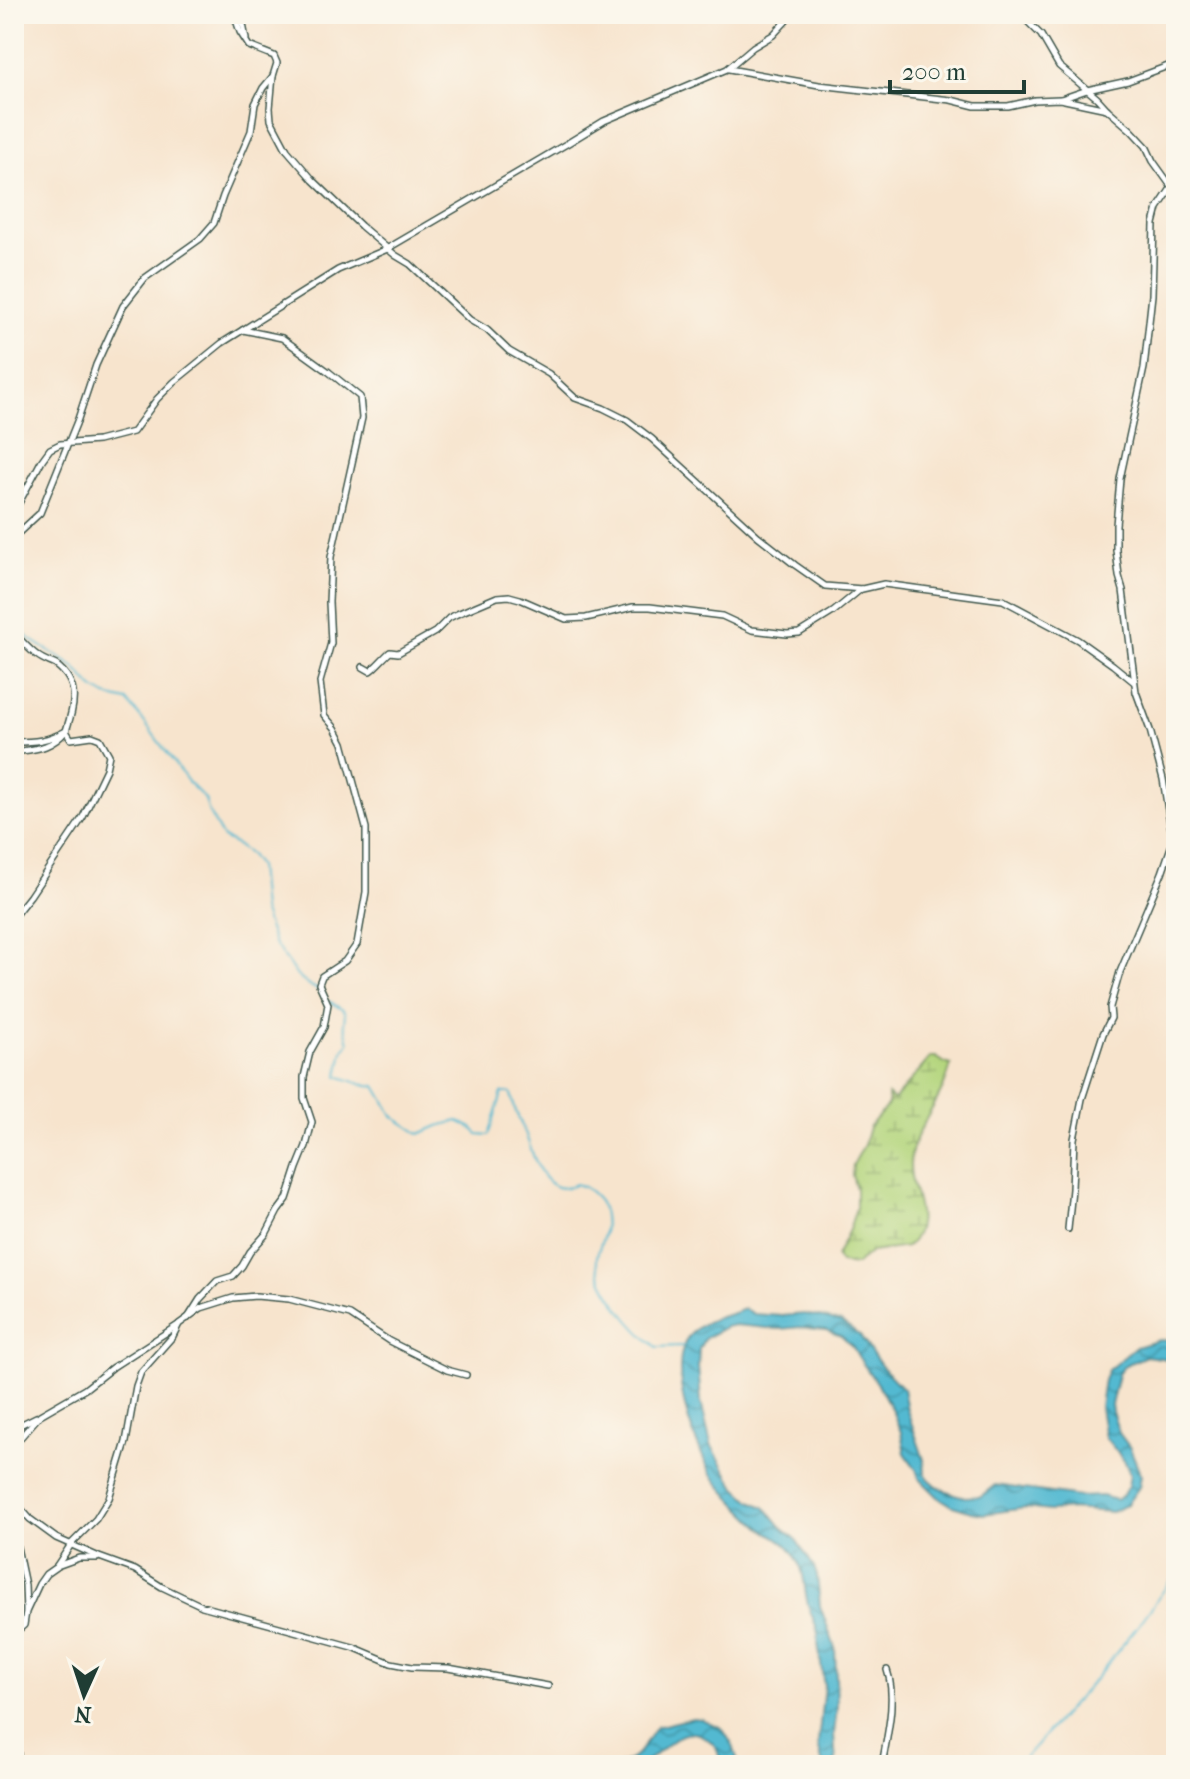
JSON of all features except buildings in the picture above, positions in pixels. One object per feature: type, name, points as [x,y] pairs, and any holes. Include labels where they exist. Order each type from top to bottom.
[{"type":"main road","points":[[14,1586],[17,1765]]},
{"type":"street","points":[[234,14],[249,46],[274,56],[277,63],[273,76],[271,120],[287,150],[313,180],[470,320],[487,330],[509,351],[549,374],[575,398],[627,420],[795,565],[825,586],[862,589],[884,584],[1003,600],[1078,640],[1134,682]]},
{"type":"street","points":[[241,14],[246,40]]},
{"type":"street","points":[[14,512],[50,449],[133,432],[174,382],[222,343],[338,270],[388,248],[604,121],[727,69],[773,35],[789,14]]},
{"type":"street","points":[[1020,14],[1041,35],[1059,66],[1146,146],[1174,190],[1158,208],[1154,224],[1152,295],[1144,368],[1120,479],[1116,525],[1119,576],[1134,682],[1163,779],[1171,847],[1120,972],[1110,1007],[1111,1018],[1082,1099],[1074,1139],[1068,1229]]},
{"type":"street","points":[[1060,99],[1128,81],[1176,63]]},
{"type":"street","points":[[727,69],[975,106],[1017,105],[1035,100],[1060,99],[1107,109]]},
{"type":"street","points":[[14,537],[40,513],[96,365],[123,306],[145,278],[200,239],[214,223],[251,131],[255,104],[273,76]]},
{"type":"street","points":[[188,1318],[217,1281],[233,1276],[242,1266],[287,1199],[312,1122],[304,1098],[304,1077],[310,1052],[324,1027],[328,1004],[319,984],[322,976],[345,961],[357,944],[366,892],[366,828],[343,743],[324,715],[320,682],[331,643],[331,557],[362,418],[360,397],[282,338],[243,330]]},
{"type":"street","points":[[363,667],[370,671],[390,652],[398,653],[435,632],[449,618],[497,597],[520,599],[566,619],[586,618],[633,607],[650,607],[722,616],[752,630],[787,634],[799,633],[862,589]]},
{"type":"street","points":[[14,633],[70,680],[74,707],[66,731],[60,738],[43,748],[14,752]]},
{"type":"street","points":[[14,742],[41,741],[66,731]]},
{"type":"street","points":[[14,916],[73,834],[106,769],[109,755],[100,739],[92,736],[71,739],[66,731]]},
{"type":"street","points":[[14,1428],[85,1389],[201,1308],[233,1298],[256,1296],[289,1299],[350,1315],[389,1341],[447,1370],[466,1375]]},
{"type":"street","points":[[26,1612],[39,1584],[56,1567],[72,1543],[85,1533],[109,1498],[126,1442],[141,1372],[173,1336],[179,1324]]},
{"type":"street","points":[[14,1445],[40,1415]]},
{"type":"street","points":[[14,1501],[30,1519],[56,1538],[135,1570],[202,1606],[353,1647],[391,1663],[448,1668],[548,1686]]},
{"type":"street","points":[[14,1533],[25,1585],[26,1612],[24,1625],[16,1632]]},
{"type":"street","points":[[56,1567],[79,1558],[101,1558]]},
{"type":"street","points":[[882,1765],[890,1720],[887,1670]]},
{"type":"green space","points":[[931,1057],[951,1065],[911,1155],[911,1175],[920,1217],[915,1237],[907,1247],[871,1252],[856,1265],[840,1263],[836,1257],[856,1208],[853,1165],[869,1127],[888,1105],[888,1095],[894,1100]]},
{"type":"water","points":[[744,1309],[754,1314],[805,1314],[841,1322],[860,1336],[882,1367],[903,1389],[925,1473],[938,1487],[965,1497],[981,1496],[995,1485],[1117,1500],[1128,1486],[1130,1474],[1125,1462],[1105,1437],[1100,1407],[1104,1379],[1108,1370],[1136,1347],[1159,1340],[1176,1341],[1176,1360],[1146,1356],[1125,1365],[1118,1374],[1112,1412],[1119,1433],[1130,1448],[1141,1475],[1139,1487],[1127,1504],[1112,1512],[1025,1508],[984,1514],[953,1506],[938,1497],[919,1478],[905,1453],[892,1410],[853,1347],[841,1336],[826,1330],[801,1327],[779,1329],[735,1325],[704,1339],[699,1349],[698,1366],[701,1402],[711,1445],[735,1486],[751,1501],[766,1508],[795,1538],[817,1576],[820,1606],[835,1648],[836,1765],[823,1765],[818,1744],[824,1686],[818,1634],[800,1565],[788,1546],[756,1523],[719,1484],[701,1453],[686,1411],[680,1367],[683,1349],[690,1335],[707,1322]]},
{"type":"water","points":[[693,1718],[722,1728],[733,1746],[739,1765],[721,1765],[717,1750],[710,1741],[696,1734],[687,1734],[670,1742],[646,1762],[619,1765],[638,1754],[656,1727]]},
{"type":"waterway","points":[[14,381],[14,401]]},
{"type":"waterway","points":[[14,622],[27,637],[74,667],[93,688],[106,696],[127,701],[142,719],[189,783],[205,799],[223,838],[250,855],[258,866],[262,910],[274,943],[297,976],[319,990]]},
{"type":"waterway","points":[[329,1001],[345,1014],[349,1043],[343,1051],[338,1076],[376,1086],[394,1117],[420,1134],[458,1121],[478,1134],[489,1135],[502,1093],[511,1093],[537,1165],[548,1182],[556,1187],[576,1184],[584,1187],[600,1202],[605,1225],[597,1262],[612,1297],[629,1320],[657,1347],[683,1346]]},
{"type":"waterway","points":[[1018,1765],[1096,1678],[1176,1573]]}]
